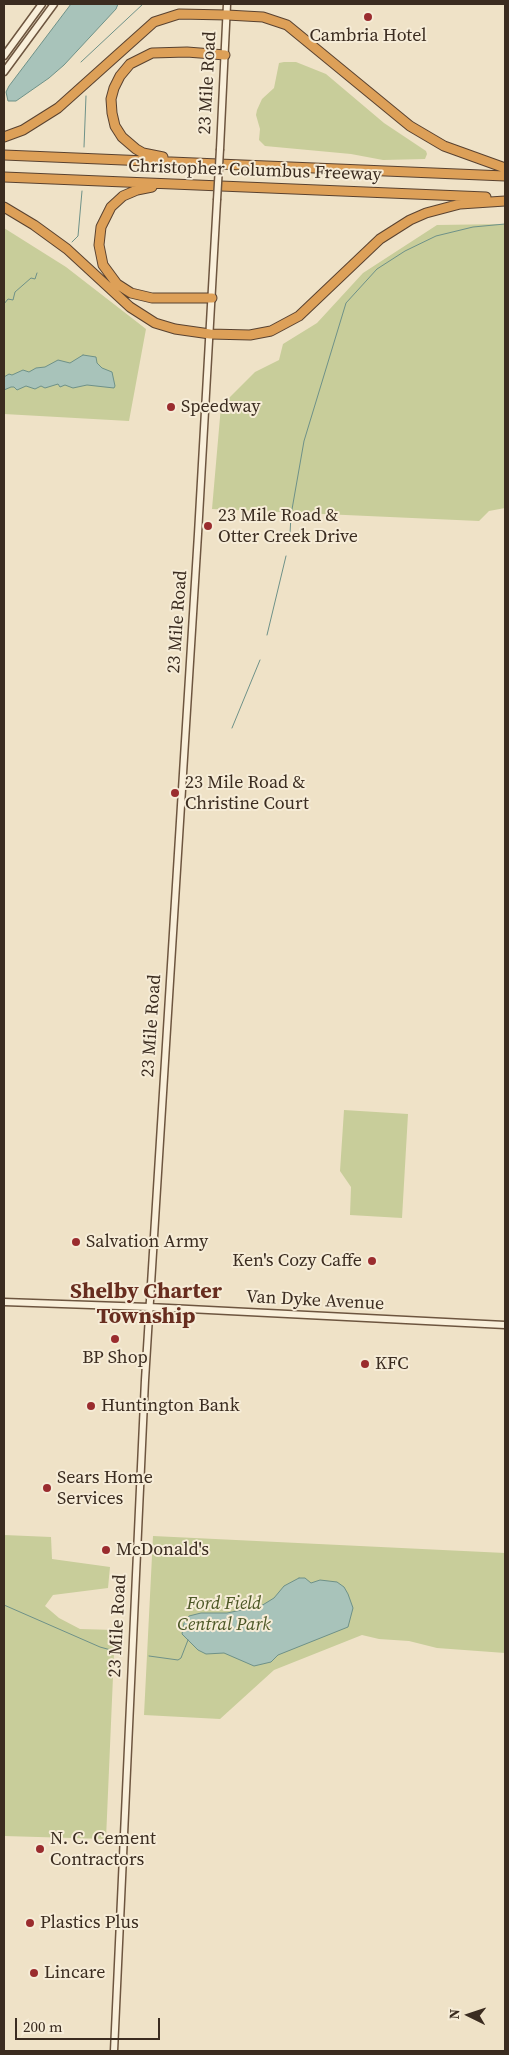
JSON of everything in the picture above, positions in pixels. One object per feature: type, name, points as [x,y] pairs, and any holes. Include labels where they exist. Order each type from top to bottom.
[{"type":"highway","points":[[4,137],[23,130],[58,108],[154,22],[179,14],[227,14],[263,17],[287,25],[410,126],[444,146],[505,168]]},
{"type":"highway","points":[[205,163],[187,159],[154,156],[143,153],[132,146],[122,137],[115,126],[112,113],[112,94],[124,70],[144,55],[159,52],[225,55]]},
{"type":"highway","name":"Christopher Columbus Freeway","points":[[4,155],[505,176]]},
{"type":"highway","name":"Christopher Columbus Freeway","points":[[4,176],[428,194],[505,200]]},
{"type":"highway","points":[[183,185],[137,190],[123,196],[111,207],[101,227],[99,245],[103,265],[116,284],[130,293],[152,298],[212,298]]},
{"type":"highway","points":[[4,208],[34,225],[67,249],[130,307],[148,319],[164,326],[210,334],[250,335],[270,331],[299,316],[366,251],[398,227],[426,213],[442,208],[505,200]]},
{"type":"main road","points":[[4,56],[42,4]]},
{"type":"main road","points":[[4,72],[54,4]]},
{"type":"main road","name":"23 Mile Road","points":[[114,2051],[149,1307],[210,334],[227,4]]},
{"type":"main road","name":"Van Dyke Avenue","points":[[4,1302],[505,1324]]},
{"type":"green space","points":[[296,62],[326,74],[384,123],[426,151],[425,159],[383,160],[351,154],[265,146],[259,140],[260,129],[256,115],[257,110],[262,99],[274,88],[279,63]]},
{"type":"green space","points":[[505,224],[505,508],[489,511],[479,521],[212,509],[221,406],[255,372],[279,360],[283,344],[317,323],[363,273],[437,225]]},
{"type":"green space","points":[[4,228],[66,267],[146,329],[129,421],[4,414]]},
{"type":"green space","points":[[344,1110],[408,1114],[402,1218],[350,1215],[351,1187],[340,1171]]},
{"type":"green space","points":[[4,1535],[51,1537],[52,1559],[110,1567],[108,1588],[53,1595],[45,1606],[59,1618],[80,1629],[115,1630],[106,1839],[4,1836]]},
{"type":"green space","name":"Ford Field Central Park","points":[[153,1536],[505,1553],[505,1653],[437,1648],[409,1641],[379,1639],[362,1635],[274,1670],[220,1719],[144,1715]]},
{"type":"water","points":[[71,4],[118,4],[116,9],[64,65],[16,101],[8,101],[6,92],[9,86]]},
{"type":"water","points":[[83,355],[96,357],[97,363],[102,368],[112,372],[114,388],[87,385],[73,388],[65,385],[60,387],[58,384],[45,388],[41,386],[35,389],[26,386],[17,390],[11,387],[4,390],[4,377],[9,374],[12,375],[23,370],[29,372],[58,360],[70,363]]},
{"type":"water","points":[[299,1578],[305,1578],[311,1583],[320,1580],[337,1582],[344,1587],[353,1608],[348,1627],[278,1655],[271,1662],[254,1666],[224,1653],[206,1654],[198,1650],[182,1634],[184,1623],[189,1616],[201,1613],[227,1613],[261,1606],[274,1598],[284,1586]]},
{"type":"waterway","points":[[81,62],[143,4]]},
{"type":"waterway","points":[[84,147],[86,96]]},
{"type":"waterway","points":[[72,242],[78,236],[82,191]]},
{"type":"waterway","points":[[290,534],[291,515],[304,441],[346,303],[377,269],[405,251],[436,236],[473,227],[505,224]]},
{"type":"waterway","points":[[4,304],[8,299],[13,300],[15,292],[31,278],[35,279],[37,273]]},
{"type":"waterway","points":[[267,635],[286,556]]},
{"type":"waterway","points":[[232,728],[260,660]]},
{"type":"waterway","points":[[4,1605],[100,1647],[118,1652]]},
{"type":"waterway","points":[[149,1656],[178,1660],[181,1658],[188,1640]]},
{"type":"place","name":"Cambria Hotel","points":[[368,17]]},
{"type":"place","name":"Speedway","points":[[171,407]]},
{"type":"place","name":"23 Mile Road & Otter Creek Drive","points":[[208,526]]},
{"type":"place","name":"23 Mile Road & Christine Court","points":[[175,793]]},
{"type":"place","name":"Salvation Army","points":[[76,1242]]},
{"type":"place","name":"Ken's Cozy Caffe","points":[[372,1261]]},
{"type":"place","name":"BP Shop","points":[[115,1339]]},
{"type":"place","name":"KFC","points":[[365,1364]]},
{"type":"place","name":"Huntington Bank","points":[[91,1406]]},
{"type":"place","name":"Sears Home Services","points":[[47,1488]]},
{"type":"place","name":"McDonald's","points":[[106,1550]]},
{"type":"place","name":"N. C. Cement Contractors","points":[[40,1849]]},
{"type":"place","name":"Plastics Plus","points":[[30,1923]]},
{"type":"place","name":"Lincare","points":[[34,1973]]},
{"type":"district","name":"Shelby Charter Township","points":[[146,1304]]}]
